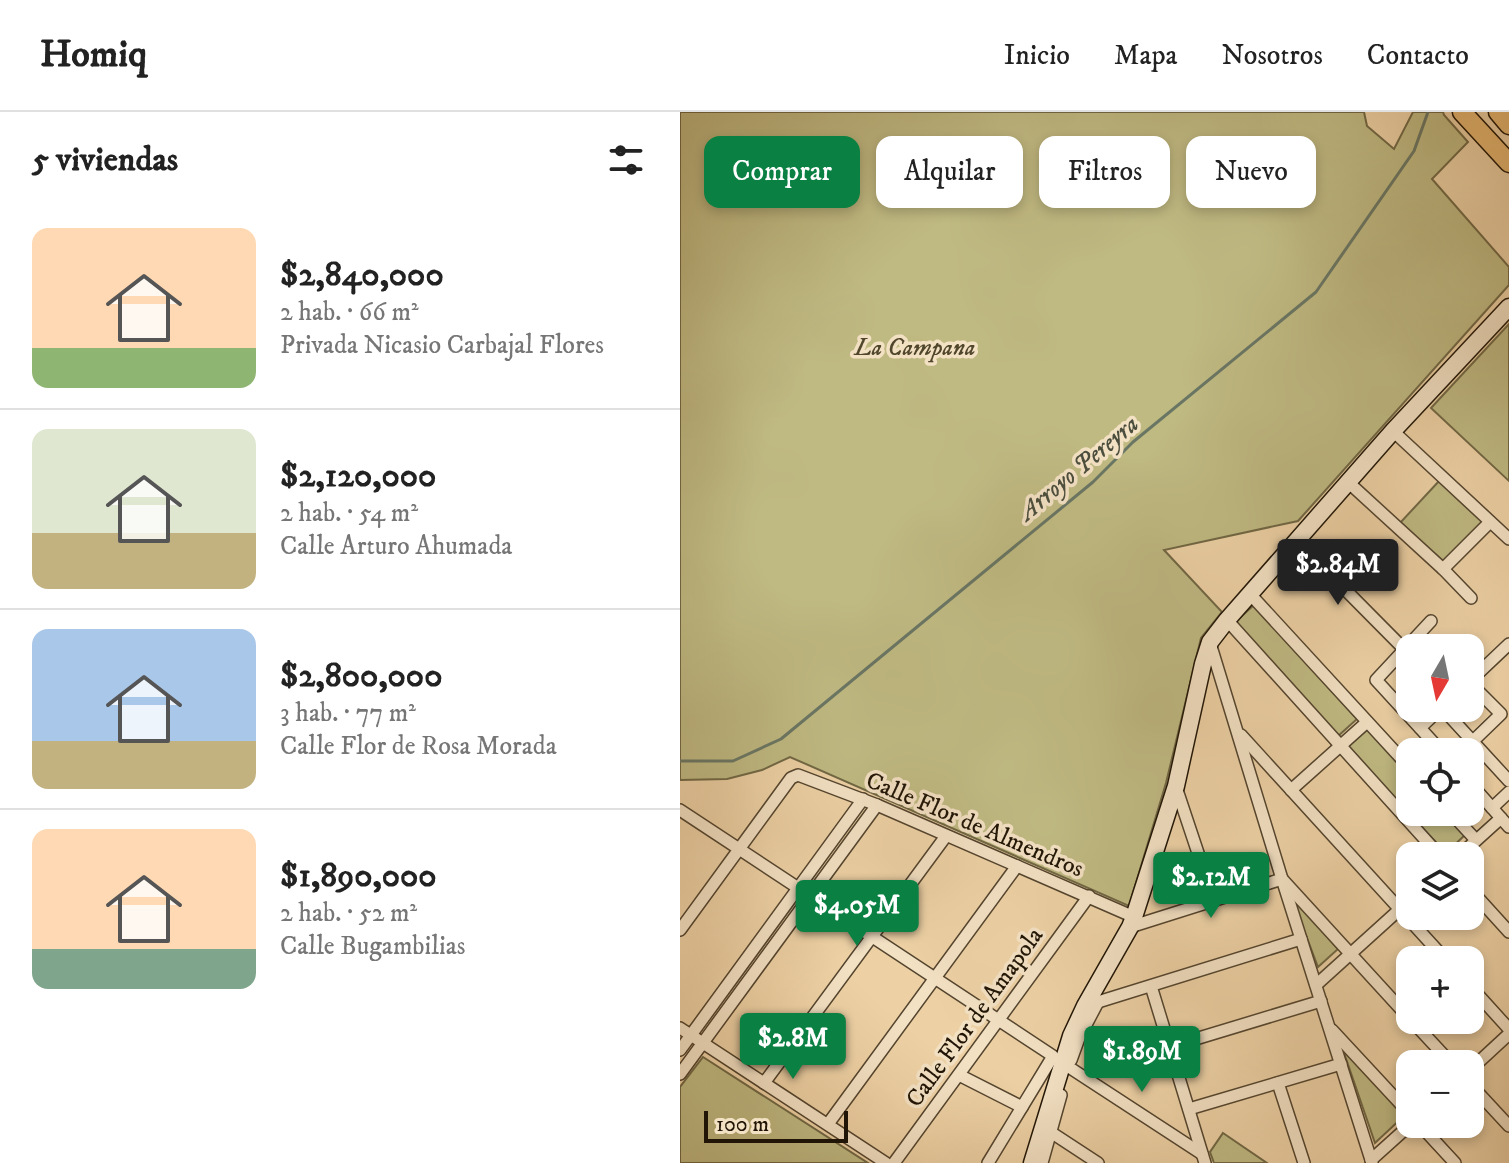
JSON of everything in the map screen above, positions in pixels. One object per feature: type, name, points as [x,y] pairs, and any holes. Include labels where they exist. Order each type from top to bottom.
[{"type":"main road","points":[[1462,112],[1509,163]]},
{"type":"main road","points":[[1498,112],[1509,125]]},
{"type":"main road","points":[[1032,1163],[1046,1129],[1061,1062],[1071,1036],[1092,1004],[1132,922],[1176,786],[1210,642],[1393,431],[1509,307]]},
{"type":"street","points":[[1393,431],[1509,539]]},
{"type":"street","points":[[1348,482],[1471,598]]},
{"type":"street","points":[[1443,569],[1490,522]]},
{"type":"street","points":[[1297,541],[1396,641]]},
{"type":"street","points":[[1250,594],[1396,753]]},
{"type":"street","points":[[1227,620],[1427,842]]},
{"type":"street","points":[[1418,634],[1431,621]]},
{"type":"street","points":[[1210,642],[1372,1162],[1397,1138]]},
{"type":"street","points":[[1484,668],[1509,644]]},
{"type":"street","points":[[1396,658],[1376,680],[1396,702]]},
{"type":"street","points":[[1476,738],[1501,714],[1484,696]]},
{"type":"street","points":[[1291,790],[1367,722]]},
{"type":"street","points":[[1414,722],[1429,738]]},
{"type":"street","points":[[1420,728],[1426,722]]},
{"type":"street","points":[[1455,722],[1470,738]]},
{"type":"street","points":[[1238,732],[1396,905]]},
{"type":"street","points":[[1484,753],[1509,781]]},
{"type":"street","name":"Calle Flor de Almendros","points":[[740,850],[791,778],[798,775],[863,799],[1089,896],[1132,922]]},
{"type":"street","points":[[1176,786],[1214,901]]},
{"type":"street","points":[[1492,808],[1509,792]]},
{"type":"street","points":[[680,1050],[685,1031],[798,888],[863,799]]},
{"type":"street","points":[[1463,826],[1476,840],[1505,822],[1484,799]]},
{"type":"street","points":[[680,1074],[877,805]]},
{"type":"street","points":[[680,810],[1204,1158]]},
{"type":"street","points":[[764,1083],[946,836]]},
{"type":"street","points":[[680,930],[740,850]]},
{"type":"street","points":[[828,1124],[1017,866]]},
{"type":"street","points":[[1132,922],[1214,901],[1282,879]]},
{"type":"street","points":[[1282,879],[1396,1003]]},
{"type":"street","name":"Calle Flor de Amapola","points":[[894,1163],[1089,896]]},
{"type":"street","points":[[1484,904],[1509,932]]},
{"type":"street","points":[[1316,985],[1396,913]]},
{"type":"street","points":[[1419,930],[1433,946]]},
{"type":"street","points":[[1092,1004],[1301,939]]},
{"type":"street","points":[[1151,986],[1204,1158]]},
{"type":"street","points":[[1169,1047],[1321,1001]]},
{"type":"street","points":[[1484,1003],[1509,1032],[1484,1056]]},
{"type":"street","points":[[1329,1027],[1396,1099]]},
{"type":"street","points":[[685,1031],[886,1163]]},
{"type":"street","points":[[1425,1034],[1439,1050]]},
{"type":"street","points":[[988,1163],[1022,1107],[1061,1062]]},
{"type":"street","points":[[1189,1109],[1341,1064]]},
{"type":"street","points":[[959,1075],[1022,1107]]},
{"type":"street","points":[[1278,1083],[1304,1163]]},
{"type":"street","points":[[1484,1099],[1509,1126]]},
{"type":"street","points":[[1042,1163],[1046,1129],[1098,1163]]},
{"type":"street","points":[[1432,1138],[1455,1163]]},
{"type":"green space","name":"La Campana","points":[[680,112],[1364,112],[1367,126],[1394,149],[1413,112],[1443,112],[1468,142],[1432,179],[1509,267],[1509,285],[1298,521],[1164,550],[1222,612],[1201,638],[1166,783],[1129,906],[790,757],[762,770],[727,779],[680,780]]},
{"type":"green space","points":[[1509,324],[1509,481],[1431,408]]},
{"type":"green space","points":[[1440,480],[1483,521],[1443,563],[1400,523]]},
{"type":"green space","points":[[1254,605],[1357,719],[1337,737],[1234,623]]},
{"type":"green space","points":[[1367,729],[1396,760],[1396,799],[1347,747]]},
{"type":"green space","points":[[1421,826],[1458,826],[1466,834],[1458,842],[1436,842]]},
{"type":"green space","points":[[1291,896],[1338,949],[1318,967]]},
{"type":"green space","points":[[1342,1047],[1396,1105],[1396,1123],[1375,1143]]},
{"type":"green space","points":[[703,1057],[868,1163],[680,1163],[680,1087]]},
{"type":"green space","points":[[1223,1133],[1267,1163],[1214,1163],[1210,1152]]},
{"type":"waterway","name":"Arroyo Pereyra","points":[[680,761],[733,761],[781,739],[1093,482],[1133,442],[1316,292],[1414,151],[1428,112]]}]
